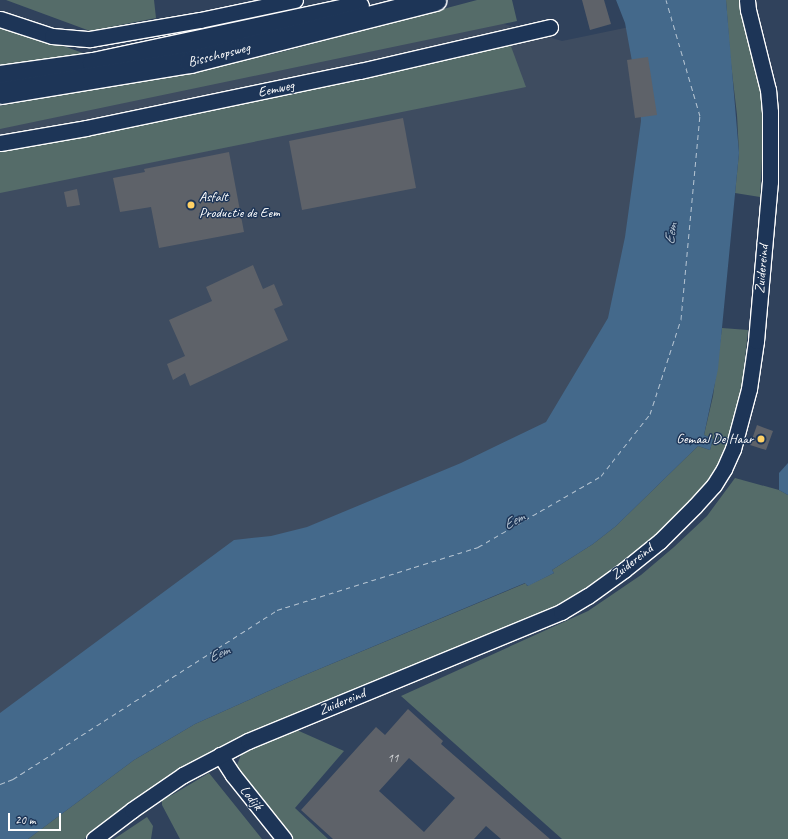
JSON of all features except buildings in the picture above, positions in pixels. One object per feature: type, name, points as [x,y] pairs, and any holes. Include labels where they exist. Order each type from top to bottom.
[{"type":"main road","name":"Bisschopsweg","points":[[0,76],[93,63],[386,0]]},
{"type":"main road","name":"Bisschopsweg","points":[[0,93],[190,62],[435,0]]},
{"type":"street","points":[[0,19],[52,36],[90,39],[200,20],[295,0]]},
{"type":"street","name":"Zuidereind","points":[[94,839],[159,790],[192,769],[248,741],[561,612],[588,596],[624,570],[660,540],[704,497],[720,477],[733,449],[749,389],[756,341],[770,182],[770,112],[768,90],[748,10],[747,0]]},
{"type":"street","name":"Eemweg","points":[[0,143],[86,128],[352,73],[550,27]]},
{"type":"street","name":"Lodijk","points":[[220,756],[233,775],[284,839]]},
{"type":"shaded area","points":[[466,13],[562,41],[639,25],[658,149],[626,321],[545,435],[0,724],[0,102],[125,85]]},
{"type":"green space","points":[[6,0],[154,0],[156,18],[90,31]]},
{"type":"green space","points":[[477,0],[512,0],[517,21],[0,129],[0,106],[274,54]]},
{"type":"green space","points":[[726,0],[740,0],[761,92],[763,139],[760,197],[735,193],[739,153],[737,115],[730,55]]},
{"type":"green space","points":[[0,23],[83,53],[0,69]]},
{"type":"green space","points":[[509,41],[526,87],[0,193],[0,148]]},
{"type":"green space","points":[[722,328],[748,330],[743,377],[734,420],[721,460],[716,470],[700,492],[660,531],[619,566],[557,607],[209,753],[161,781],[84,839],[28,839],[134,760],[195,724],[300,677],[526,583],[527,586],[554,573],[552,570],[593,544],[616,526],[698,446],[710,450],[713,439],[704,435],[713,396]]},
{"type":"green space","points":[[735,478],[779,490],[788,495],[788,839],[562,839],[401,696],[588,611],[641,575],[674,547],[707,516]]},
{"type":"green space","points":[[292,730],[299,731],[344,751],[295,808],[328,839],[293,839],[239,773],[237,765],[241,755],[251,747]]},
{"type":"green space","points":[[209,773],[262,839],[180,839],[162,805],[162,799],[172,795]]},
{"type":"green space","points":[[147,817],[153,826],[151,839],[114,839]]},
{"type":"water","name":"Eem","points":[[616,0],[726,0],[739,153],[718,369],[704,435],[713,439],[710,450],[698,446],[616,526],[593,544],[552,570],[554,573],[528,586],[525,583],[300,677],[195,724],[134,760],[28,839],[0,839],[0,713],[234,540],[271,536],[307,527],[461,463],[546,422],[608,318],[625,237],[641,121],[640,105],[625,23]]},
{"type":"water","points":[[788,463],[788,495],[779,490],[779,473]]},
{"type":"ferry route","points":[[0,784],[13,779],[277,610],[478,547],[601,476],[650,414],[681,319],[700,116],[666,0]]},
{"type":"place","name":"Asfalt Productie de Eem","points":[[191,205]]},
{"type":"place","name":"Gemaal De Haar","points":[[761,439]]}]
